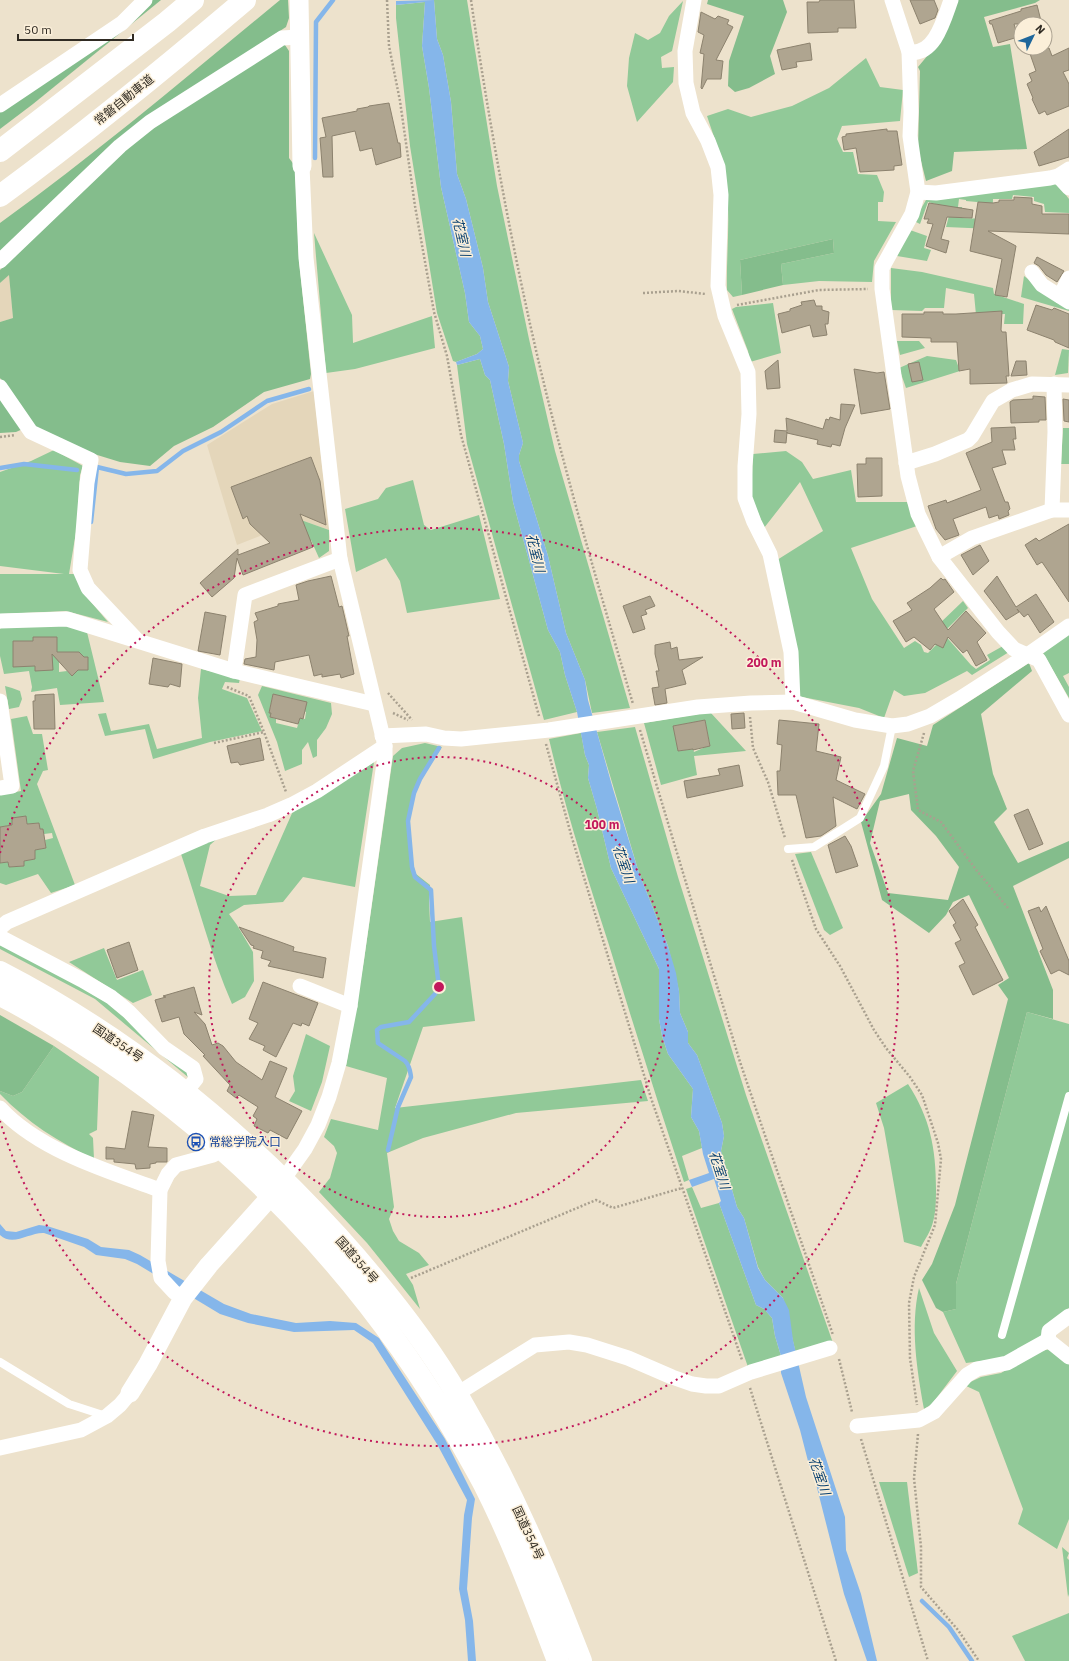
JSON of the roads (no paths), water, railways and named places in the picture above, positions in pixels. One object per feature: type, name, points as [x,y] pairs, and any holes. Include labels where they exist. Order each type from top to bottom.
[{"type":"highway","points":[[0,152],[161,27],[193,0]]},
{"type":"highway","name":"常磐自動車道","points":[[0,196],[60,152],[245,0]]},
{"type":"highway","name":"国道354号","points":[[0,972],[38,991],[114,1039],[180,1100],[229,1141],[352,1253],[388,1296],[421,1340],[524,1572],[558,1661]]},
{"type":"highway","name":"国道354号","points":[[0,995],[27,1008],[137,1080],[180,1100]]},
{"type":"highway","name":"国道354号","points":[[448,1400],[501,1474],[541,1561],[581,1661]]},
{"type":"street","points":[[0,105],[122,23],[145,0]]},
{"type":"street","points":[[0,1448],[81,1430],[107,1416],[120,1405],[130,1393],[148,1364],[183,1298],[209,1265],[278,1187],[306,1149],[318,1125],[329,1097],[339,1063],[350,1006],[383,780],[383,741],[340,559],[306,258],[302,166],[299,0]]},
{"type":"street","points":[[694,0],[685,51],[686,83],[693,113],[708,140],[718,167],[721,195],[718,286],[721,301],[748,372],[749,414],[745,466],[745,498],[754,522],[770,554],[791,652],[793,702]]},
{"type":"street","points":[[892,0],[909,52],[911,112],[910,136],[918,192],[912,214],[882,268],[882,289],[911,492],[918,514],[939,557],[998,632],[1014,648],[1039,660],[1069,715]]},
{"type":"street","points":[[909,52],[916,53],[929,46],[936,37],[952,0]]},
{"type":"street","points":[[0,261],[120,146],[150,122],[282,38],[299,36]]},
{"type":"street","points":[[918,192],[936,193],[1064,172],[1069,188]]},
{"type":"street","points":[[1032,272],[1042,284],[1064,299],[1069,278]]},
{"type":"street","points":[[906,463],[935,454],[968,440],[972,436],[993,401],[1012,390],[1032,384],[1062,385],[1055,432],[1052,510]]},
{"type":"street","points":[[0,387],[31,432],[91,460],[87,483],[80,570],[88,588],[136,639]]},
{"type":"street","points":[[939,557],[972,538],[1052,510],[1069,510]]},
{"type":"street","points":[[234,670],[246,595],[340,559]]},
{"type":"street","points":[[0,621],[67,619],[234,670],[374,704]]},
{"type":"street","points":[[0,928],[7,922],[205,836],[268,815],[291,805],[317,791],[383,741],[426,734],[444,738],[461,738],[546,730],[698,707],[751,703],[793,702],[855,720],[892,726],[908,724],[930,716],[1029,654],[1069,626]]},
{"type":"street","points":[[0,701],[12,786],[0,788]]},
{"type":"street","points":[[0,937],[82,980],[111,998],[129,1012],[164,1048],[193,1068],[196,1079],[180,1100]]},
{"type":"street","points":[[300,986],[350,1006]]},
{"type":"street","points":[[0,1108],[12,1121],[65,1154],[160,1190]]},
{"type":"street","points":[[183,1298],[174,1292],[161,1278],[158,1261],[160,1190],[168,1174],[176,1165],[203,1159],[229,1141]]},
{"type":"street","points":[[1048,1340],[1049,1331],[1069,1316]]},
{"type":"street","points":[[1048,1340],[1069,1357]]},
{"type":"street","points":[[857,1426],[919,1420],[934,1412],[967,1375],[977,1369],[1007,1363],[1048,1340]]},
{"type":"street","points":[[448,1400],[535,1345],[551,1342],[569,1342],[587,1345],[628,1358],[692,1384],[706,1386],[719,1386],[748,1373],[834,1347]]},
{"type":"lane","points":[[788,849],[814,847],[860,818],[884,766],[892,726]]},
{"type":"lane","points":[[1002,1335],[1069,1096]]},
{"type":"lane","points":[[0,1362],[69,1404],[107,1416]]},
{"type":"water","name":"花室川","points":[[434,0],[437,39],[443,55],[451,102],[457,174],[466,199],[483,268],[488,302],[509,367],[508,381],[523,443],[519,455],[519,461],[548,556],[566,633],[585,680],[588,700],[613,789],[639,873],[668,946],[676,973],[680,1013],[688,1032],[688,1043],[697,1055],[722,1123],[724,1136],[721,1151],[737,1207],[744,1218],[758,1268],[765,1280],[783,1298],[789,1310],[793,1340],[806,1397],[845,1517],[846,1550],[861,1594],[877,1661],[867,1661],[844,1594],[814,1476],[809,1465],[800,1430],[781,1373],[781,1356],[775,1336],[772,1318],[764,1309],[756,1305],[719,1203],[721,1201],[714,1179],[692,1187],[689,1180],[709,1173],[703,1154],[699,1131],[691,1117],[693,1089],[668,1054],[662,1036],[659,1019],[659,969],[611,868],[588,778],[589,765],[585,755],[577,712],[565,675],[560,652],[548,630],[513,502],[504,444],[490,380],[485,375],[480,359],[457,365],[456,362],[477,354],[483,349],[480,336],[469,322],[465,293],[441,187],[429,88],[422,46],[425,2],[396,5],[396,1]]},
{"type":"water","points":[[0,1224],[6,1231],[16,1232],[39,1225],[47,1226],[88,1239],[101,1247],[129,1250],[224,1304],[251,1314],[296,1323],[330,1321],[356,1323],[379,1338],[445,1439],[475,1499],[472,1518],[467,1589],[473,1621],[476,1661],[468,1661],[465,1620],[459,1589],[464,1515],[467,1500],[437,1444],[373,1343],[354,1330],[294,1332],[248,1323],[220,1314],[137,1264],[125,1259],[96,1255],[84,1247],[44,1233],[10,1240],[0,1235]]},
{"type":"waterway","points":[[315,158],[316,22],[333,0]]},
{"type":"waterway","points":[[91,522],[97,467],[126,474],[157,471],[183,451],[221,432],[267,401],[309,389]]},
{"type":"waterway","points":[[0,468],[24,464],[77,470]]},
{"type":"waterway","points":[[388,1150],[398,1107],[411,1077],[407,1063],[378,1043],[377,1030],[381,1027],[409,1022],[435,994],[439,987],[434,946],[431,890],[415,877],[412,867],[408,821],[414,793],[420,779],[439,748]]},
{"type":"waterway","points":[[922,1601],[949,1627],[972,1661]]},
{"type":"place","name":"常総学院入口","points":[[196,1142]]}]
